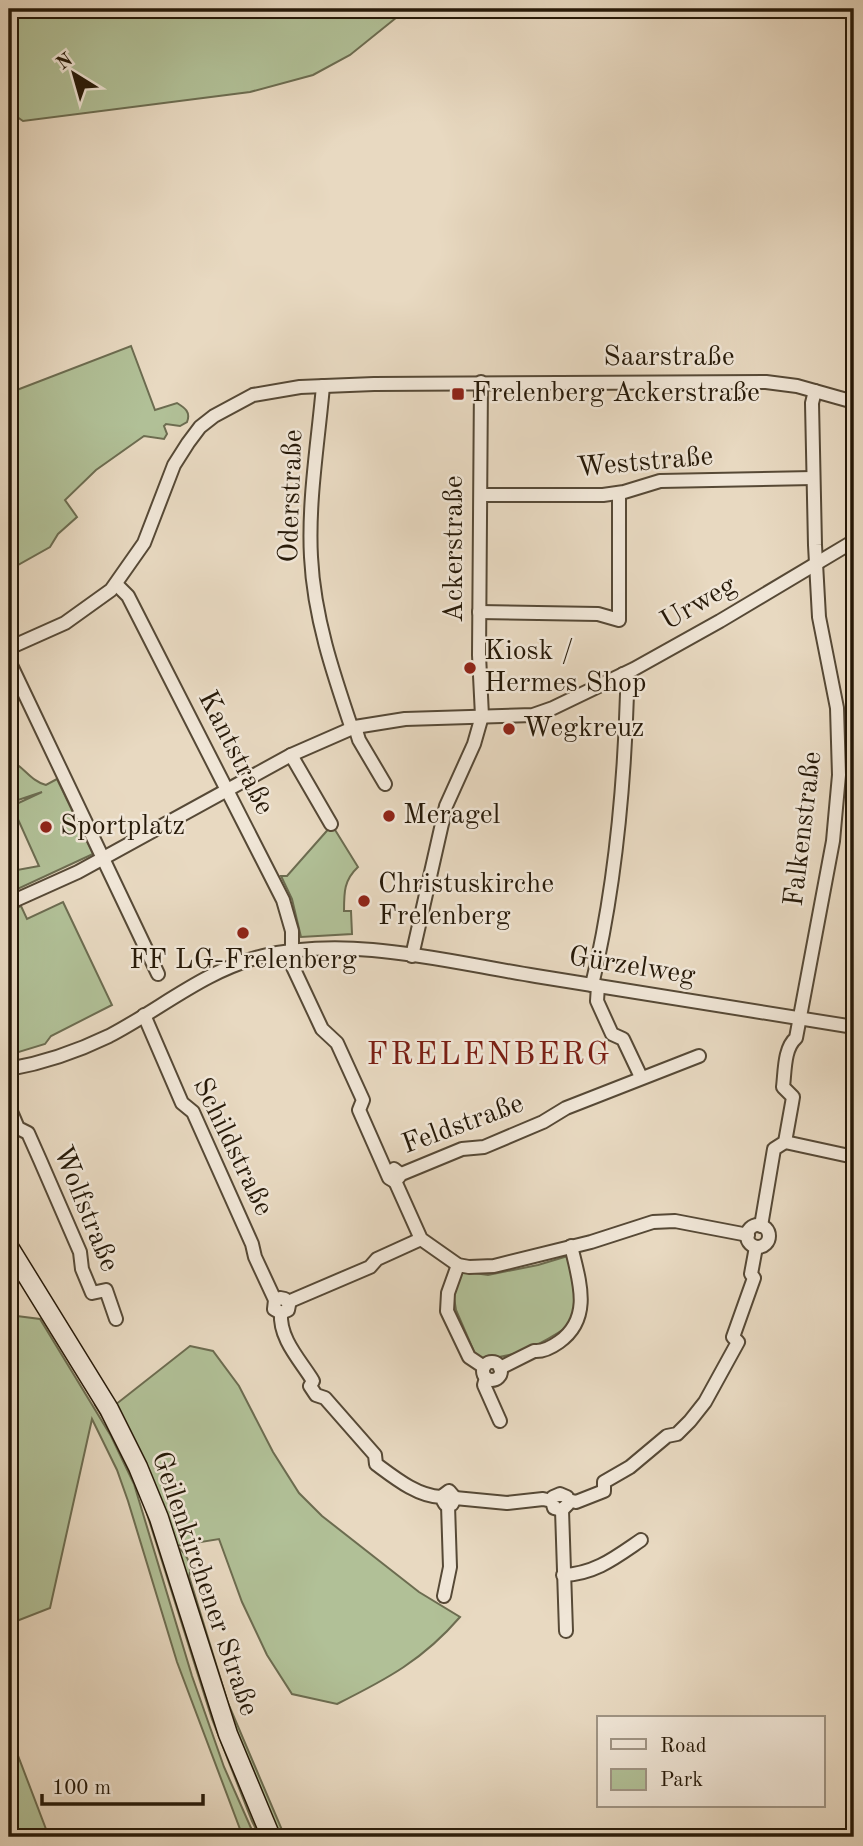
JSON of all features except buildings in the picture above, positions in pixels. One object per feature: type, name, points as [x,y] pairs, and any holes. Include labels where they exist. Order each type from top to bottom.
[{"type":"main road","name":"Geilenkirchener Straße","points":[[9,1247],[109,1409],[138,1467],[159,1518],[228,1734],[271,1837]]},
{"type":"street","name":"Saarstraße","points":[[9,648],[65,623],[117,584],[151,530],[174,465],[200,427],[231,404],[253,395],[323,386],[766,382],[854,402]]},
{"type":"street","name":"Ackerstraße","points":[[412,956],[446,806],[480,729],[482,716],[481,383]]},
{"type":"street","name":"Oderstraße","points":[[323,386],[311,520],[316,598],[324,641],[354,728],[385,784]]},
{"type":"street","name":"Falkenstraße","points":[[799,1019],[833,841],[839,775],[837,708],[821,631],[816,562],[812,403],[815,391]]},
{"type":"street","name":"Weststraße","points":[[481,495],[619,494],[660,481],[813,478]]},
{"type":"street","points":[[480,612],[598,614],[619,620],[619,494]]},
{"type":"street","name":"Urweg","points":[[9,903],[103,858],[291,755],[354,728],[405,719],[533,715],[553,708],[623,674],[720,621],[854,541]]},
{"type":"street","name":"Kantstraße","points":[[117,584],[128,596],[283,900],[292,932],[292,965],[322,1029],[337,1043],[344,1056],[363,1100],[359,1110],[392,1175]]},
{"type":"street","points":[[9,661],[159,974]]},
{"type":"street","points":[[623,674],[627,694],[622,804],[595,985],[597,1001],[612,1034],[623,1039],[640,1077]]},
{"type":"street","points":[[291,755],[331,824]]},
{"type":"street","name":"Gürzelweg","points":[[9,1069],[78,1049],[109,1036],[178,993],[217,973],[260,957],[317,948],[412,956],[854,1027]]},
{"type":"street","name":"Schildstraße","points":[[144,1015],[182,1103],[193,1112],[282,1305],[281,1321],[297,1362],[304,1366],[313,1381],[310,1386],[316,1395],[325,1398],[375,1455],[376,1464],[401,1482],[433,1497],[507,1503],[543,1499],[561,1504],[576,1502],[604,1491],[604,1482],[630,1466],[667,1436],[677,1434],[692,1419],[738,1342],[733,1337],[754,1278],[751,1274],[756,1247],[764,1245],[769,1239],[768,1231],[761,1226],[774,1149],[785,1142],[793,1097],[783,1087],[789,1043],[796,1038],[799,1019]]},
{"type":"street","name":"Feldstraße","points":[[421,1239],[392,1175],[462,1149],[484,1147],[543,1122],[566,1108],[699,1056]]},
{"type":"street","name":"Wolfstraße","points":[[9,1107],[18,1128],[28,1133],[80,1252],[82,1269],[92,1293],[106,1290],[116,1319]]},
{"type":"street","points":[[785,1142],[854,1157]]},
{"type":"street","points":[[282,1305],[369,1267],[377,1259],[421,1239],[458,1265],[480,1268],[572,1246],[653,1222],[675,1221],[748,1235]]},
{"type":"street","points":[[756,1247],[750,1242],[748,1235],[752,1227],[761,1226]]},
{"type":"street","points":[[500,1421],[484,1385],[485,1372],[492,1362],[500,1368],[534,1351],[550,1348],[573,1329],[582,1306],[582,1294],[572,1246]]},
{"type":"street","points":[[458,1265],[448,1293],[447,1311],[468,1357],[485,1372]]},
{"type":"street","points":[[443,1596],[450,1567],[448,1500]]},
{"type":"street","points":[[561,1504],[566,1631]]},
{"type":"street","points":[[563,1575],[596,1569],[641,1540]]},
{"type":"green space","points":[[9,9],[407,9],[350,55],[313,75],[250,92],[23,121],[10,112],[9,104]]},
{"type":"green space","points":[[131,346],[155,410],[177,403],[186,411],[187,422],[180,426],[166,424],[164,426],[167,434],[164,439],[144,436],[96,470],[65,500],[77,517],[58,534],[50,547],[9,570],[9,393]]},
{"type":"green space","points":[[9,760],[40,783],[46,785],[57,779],[93,854],[9,893],[9,869],[12,871],[39,866],[12,806],[42,792],[12,802],[9,821]]},
{"type":"green space","points":[[332,825],[358,867],[347,882],[344,898],[344,911],[351,911],[352,934],[301,937],[292,899],[281,876],[287,876]]},
{"type":"green space","points":[[63,902],[112,1005],[51,1036],[45,1044],[9,1055],[9,911],[21,906],[27,919]]},
{"type":"green space","points":[[571,1255],[578,1295],[570,1325],[539,1344],[517,1353],[481,1359],[475,1354],[456,1310],[453,1292],[460,1271],[488,1275]]},
{"type":"green space","points":[[9,1315],[40,1319],[111,1436],[134,1484],[192,1676],[224,1767],[255,1837],[243,1837],[177,1662],[117,1470],[92,1419],[50,1608],[9,1624]]},
{"type":"green space","points":[[190,1346],[213,1351],[239,1386],[273,1452],[299,1493],[322,1516],[419,1592],[460,1617],[418,1657],[337,1704],[292,1694],[267,1655],[242,1602],[219,1539],[176,1546],[189,1563],[189,1576],[228,1703],[285,1837],[277,1837],[254,1785],[115,1405]]},
{"type":"green space","points":[[98,1404],[139,1479],[213,1711],[264,1837],[260,1837],[252,1821],[212,1719],[136,1479],[120,1445],[95,1405]]},
{"type":"green space","points":[[9,1732],[49,1837],[9,1837]]},
{"type":"place","name":"Frelenberg Ackerstraße","points":[[458,394]]},
{"type":"place","name":"Kiosk / Hermes Shop","points":[[470,668]]},
{"type":"place","name":"Wegkreuz","points":[[509,729]]},
{"type":"place","name":"Meragel","points":[[389,816]]},
{"type":"place","name":"Sportplatz","points":[[46,827]]},
{"type":"place","name":"Christuskirche Frelenberg","points":[[364,901]]},
{"type":"place","name":"FF LG-Frelenberg","points":[[243,933]]},
{"type":"district","name":"FRELENBERG","points":[[489,1056]]}]
